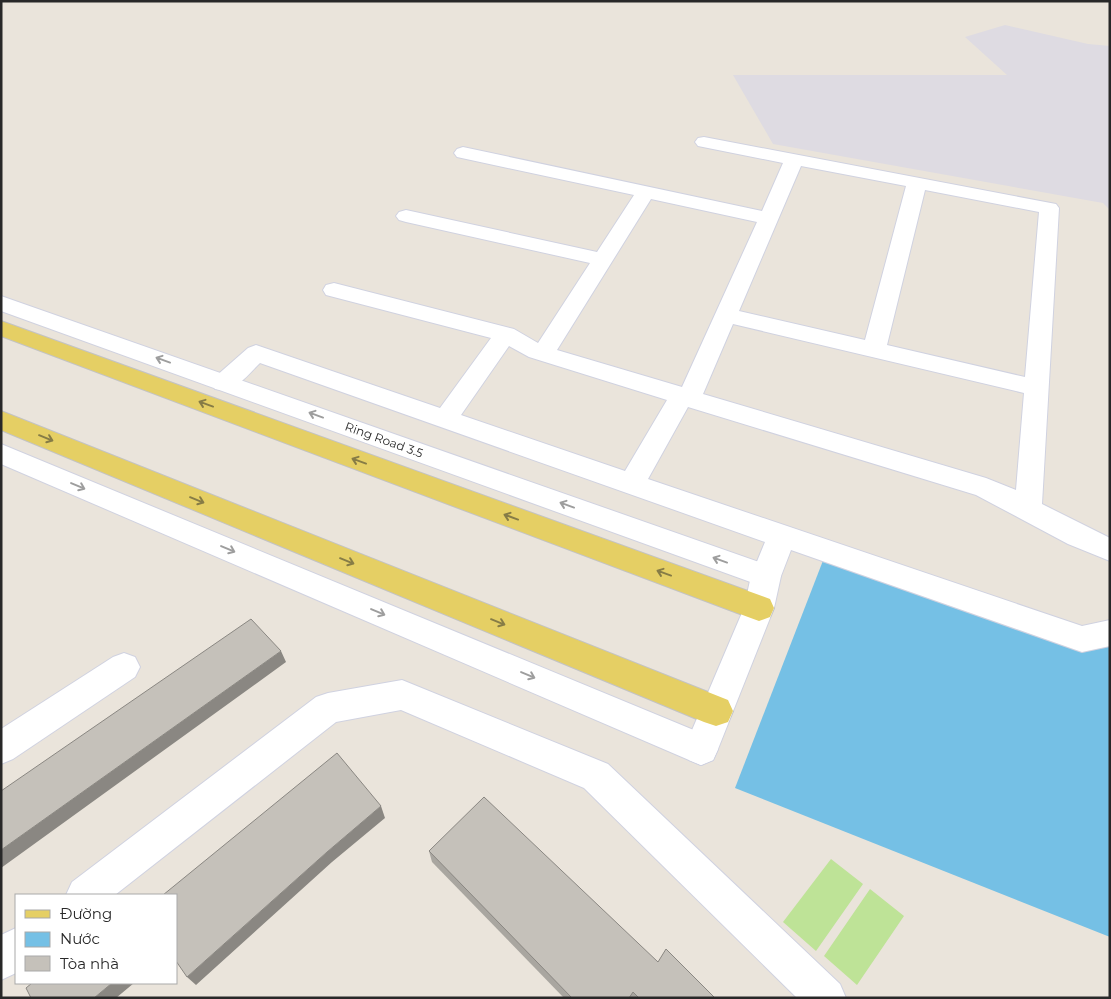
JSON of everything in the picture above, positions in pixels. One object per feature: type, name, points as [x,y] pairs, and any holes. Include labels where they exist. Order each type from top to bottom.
[{"type":"main road","points":[[1,328],[759,608]]},
{"type":"main road","points":[[1,420],[716,711]]},
{"type":"street","points":[[704,142],[1049,208],[1028,508]]},
{"type":"street","points":[[463,153],[768,218]]},
{"type":"street","points":[[632,483],[686,397],[726,315],[794,160]]},
{"type":"street","points":[[874,350],[917,182]]},
{"type":"street","points":[[544,354],[646,192]]},
{"type":"street","points":[[406,216],[603,260]]},
{"type":"street","points":[[334,290],[506,334],[527,347],[544,354],[986,488],[1028,508],[1088,542],[1110,550]]},
{"type":"street","name":"Ring Road 3.5","points":[[1,303],[766,576]]},
{"type":"street","points":[[726,315],[1037,388]]},
{"type":"street","points":[[445,419],[506,334]]},
{"type":"street","points":[[224,383],[256,353],[1082,639],[1110,633]]},
{"type":"street","points":[[1,453],[701,748],[759,608],[766,576],[782,536]]},
{"type":"street","points":[[1,748],[124,667]]},
{"type":"street","points":[[86,894],[328,708],[402,696],[596,776],[826,998]]},
{"type":"street","points":[[1,960],[15,949]]},
{"type":"shaded area","points":[[1005,25],[1088,44],[1110,46],[1110,210],[1103,203],[773,144],[733,75],[1007,75],[965,37]]},
{"type":"green space","points":[[831,859],[863,884],[816,951],[783,922]]},
{"type":"green space","points":[[870,889],[904,916],[857,985],[824,956]]},
{"type":"water","points":[[824,558],[1110,640],[1110,937],[735,788]]},
{"type":"building","points":[[251,619],[281,651],[1,850],[1,791]]},
{"type":"building","points":[[337,753],[381,806],[187,977],[178,964],[178,894],[164,894]]},
{"type":"building","points":[[484,797],[658,962],[666,949],[715,998],[639,998],[633,992],[629,998],[572,998],[429,851]]},
{"type":"building","points":[[31,984],[111,984],[94,998],[31,998],[26,988]]}]
